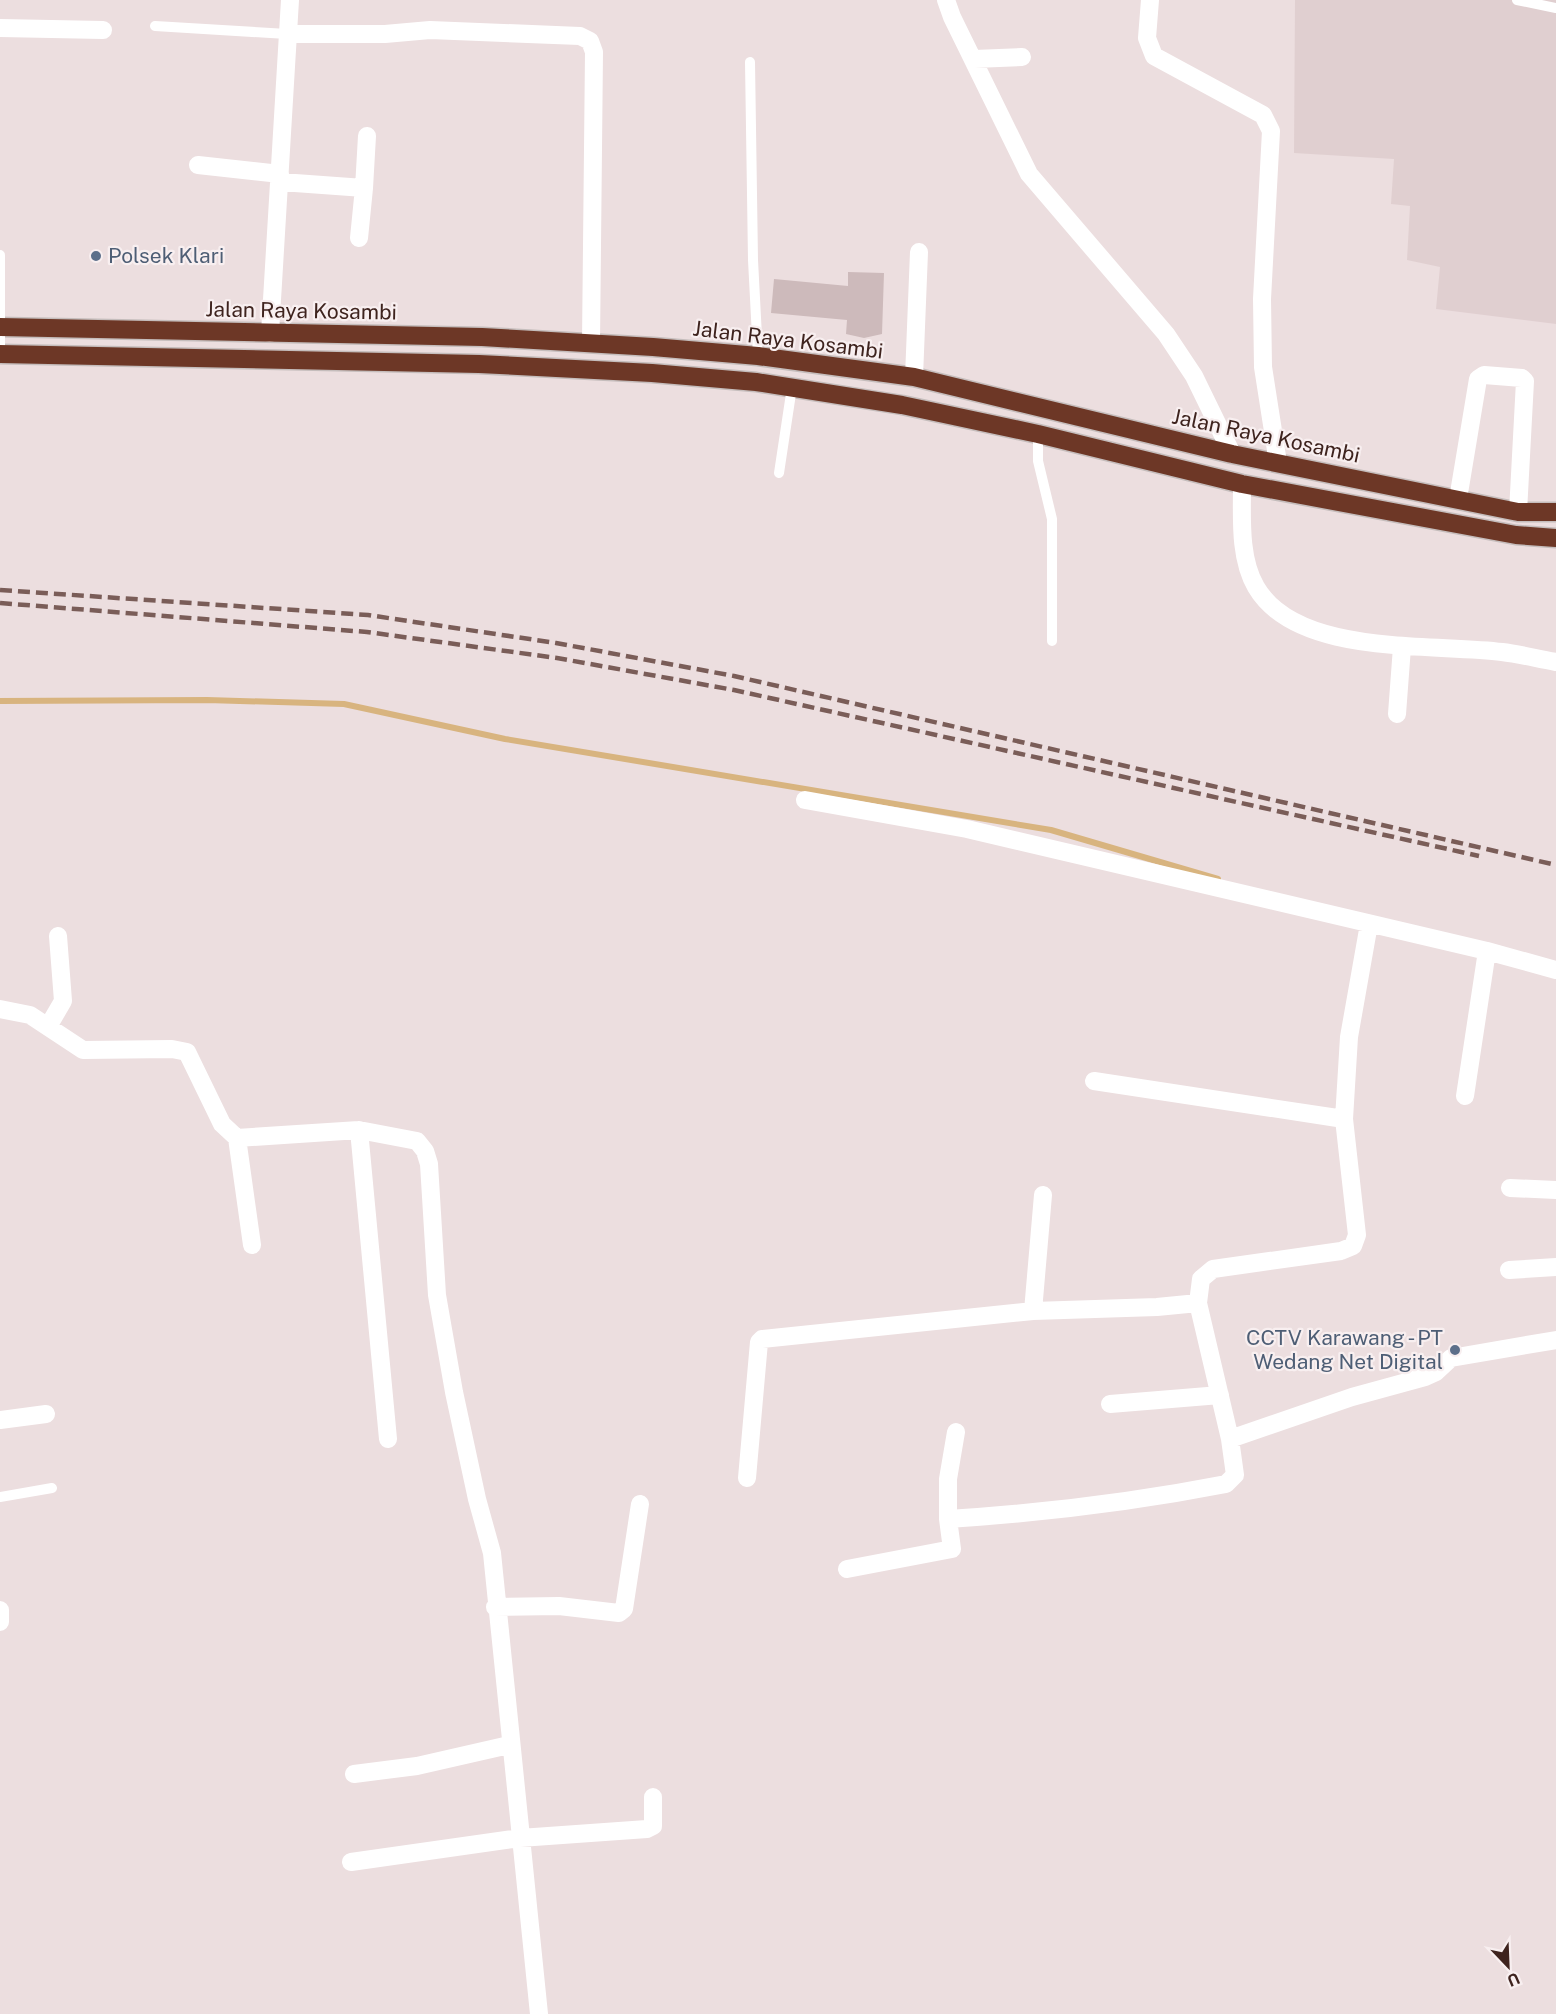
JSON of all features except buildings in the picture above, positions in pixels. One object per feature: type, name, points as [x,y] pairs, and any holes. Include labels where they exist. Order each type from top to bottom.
[{"type":"highway","name":"Jalan Raya Kosambi","points":[[1,327],[482,337],[758,356],[914,377],[1232,454],[1518,512],[1556,512]]},
{"type":"highway","points":[[0,354],[479,364],[652,373],[792,387],[902,405],[1038,434],[1242,484],[1516,535],[1556,538]]},
{"type":"street","points":[[270,333],[290,0]]},
{"type":"street","points":[[946,0],[952,17],[1029,174],[1166,334],[1204,396],[1232,454]]},
{"type":"street","points":[[1150,0],[1147,38],[1160,62],[1263,115],[1271,131],[1262,299],[1263,368],[1278,463]]},
{"type":"street","points":[[0,28],[103,30]]},
{"type":"street","points":[[287,34],[384,34],[430,30],[580,36],[590,41],[594,52],[591,343]]},
{"type":"street","points":[[974,59],[1022,57]]},
{"type":"street","points":[[359,238],[367,136]]},
{"type":"street","points":[[198,165],[364,188]]},
{"type":"street","points":[[914,377],[919,252]]},
{"type":"street","points":[[1458,500],[1478,379],[1484,375],[1522,378],[1525,381],[1518,512]]},
{"type":"street","points":[[1242,484],[1242,527],[1248,566],[1256,587],[1287,619],[1306,628],[1402,647],[1502,652],[1556,662]]},
{"type":"street","points":[[1397,714],[1402,647]]},
{"type":"street","points":[[805,800],[967,829],[1487,951],[1556,970]]},
{"type":"street","points":[[948,1518],[1012,1515],[1139,1501],[1226,1484],[1235,1475],[1230,1438],[1198,1303],[1201,1279],[1214,1269],[1341,1251],[1353,1246],[1357,1235],[1344,1119],[1349,1037],[1369,924]]},
{"type":"street","points":[[49,1025],[63,1001],[58,936]]},
{"type":"street","points":[[1465,1096],[1487,951]]},
{"type":"street","points":[[0,1009],[30,1016],[49,1025],[65,1041],[83,1050],[172,1049],[187,1052],[222,1124],[237,1138],[252,1245]]},
{"type":"street","points":[[1094,1081],[1344,1119]]},
{"type":"street","points":[[237,1138],[359,1130],[417,1141],[427,1157],[437,1294],[467,1456],[492,1553],[495,1607],[538,2014]]},
{"type":"street","points":[[359,1130],[388,1439]]},
{"type":"street","points":[[1510,1188],[1556,1190]]},
{"type":"street","points":[[1033,1311],[1043,1195]]},
{"type":"street","points":[[1509,1270],[1556,1267]]},
{"type":"street","points":[[747,1478],[760,1340],[1033,1311],[1198,1303]]},
{"type":"street","points":[[1230,1438],[1352,1397],[1425,1377],[1436,1372],[1451,1358],[1556,1340]]},
{"type":"street","points":[[1110,1404],[1220,1395]]},
{"type":"street","points":[[0,1420],[46,1414]]},
{"type":"street","points":[[847,1569],[949,1551],[952,1545],[948,1518],[948,1479],[956,1432]]},
{"type":"street","points":[[495,1607],[559,1606],[619,1613],[624,1609],[640,1504]]},
{"type":"street","points":[[0,1610],[0,1622]]},
{"type":"street","points":[[354,1774],[417,1766],[509,1745]]},
{"type":"street","points":[[351,1862],[520,1838],[647,1829],[653,1826],[655,1820],[653,1797]]},
{"type":"lane","points":[[1517,0],[1556,8]]},
{"type":"lane","points":[[155,26],[287,34]]},
{"type":"lane","points":[[750,62],[753,260],[758,356]]},
{"type":"lane","points":[[0,255],[0,354]]},
{"type":"lane","points":[[779,473],[792,387]]},
{"type":"lane","points":[[1038,434],[1038,461],[1052,519],[1052,641]]},
{"type":"lane","points":[[0,1497],[52,1488]]},
{"type":"shaded area","points":[[1295,0],[1556,0],[1556,324],[1436,309],[1440,267],[1407,260],[1410,206],[1391,204],[1394,159],[1294,153]]},
{"type":"waterway","points":[[0,701],[207,700],[344,704],[505,739],[1051,830],[1218,879]]},
{"type":"railway","points":[[0,590],[368,615],[556,643],[734,676],[1556,865]]},
{"type":"railway","points":[[0,603],[367,632],[557,658],[734,690],[1479,856]]},
{"type":"place","name":"Polsek Klari","points":[[96,256]]},
{"type":"place","name":"CCTV Karawang - PT Wedang Net Digital","points":[[1455,1350]]}]
